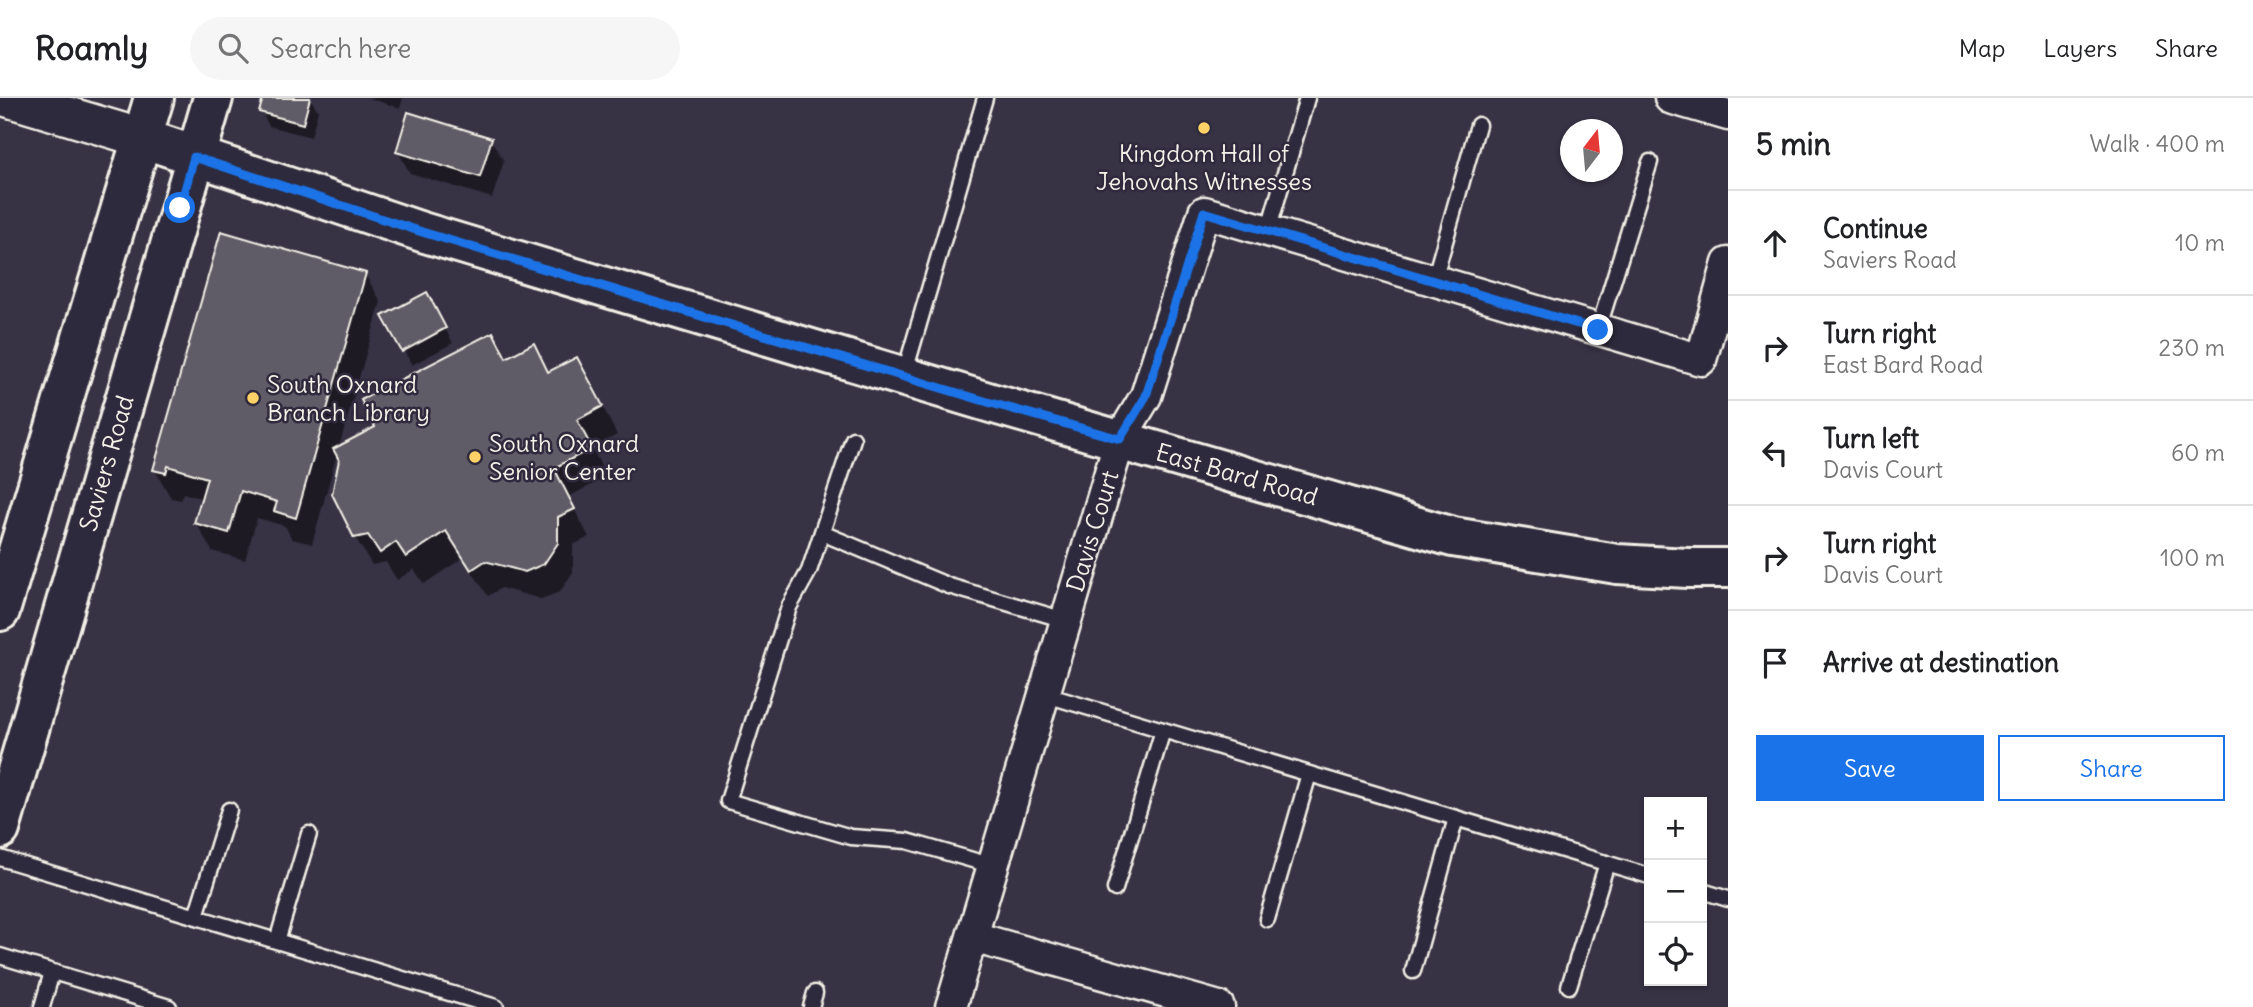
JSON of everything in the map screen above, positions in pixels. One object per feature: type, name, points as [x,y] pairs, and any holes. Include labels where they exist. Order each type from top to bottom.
[{"type":"main road","points":[[0,611],[153,98]]},
{"type":"main road","name":"Saviers Road","points":[[0,829],[213,98]]},
{"type":"main road","name":"East Bard Road","points":[[142,138],[371,216],[904,377],[1453,537],[1617,564],[1728,568]]},
{"type":"street","points":[[8,98],[142,138]]},
{"type":"street","points":[[1670,98],[1728,115]]},
{"type":"street","name":"Davis Court","points":[[951,1007],[1120,439],[1146,396],[1204,212],[1701,360],[1728,263]]},
{"type":"street","points":[[973,937],[1219,1007]]},
{"type":"lane","points":[[904,377],[985,98]]},
{"type":"lane","points":[[1268,231],[1307,98]]},
{"type":"lane","points":[[1434,281],[1478,125]]},
{"type":"lane","points":[[1598,330],[1650,162]]},
{"type":"lane","points":[[853,439],[809,571],[789,607],[728,801],[851,837],[907,841],[993,866]]},
{"type":"lane","points":[[822,533],[949,586],[1065,620]]},
{"type":"lane","points":[[1043,694],[1644,874]]},
{"type":"lane","points":[[1115,889],[1163,730]]},
{"type":"lane","points":[[1268,919],[1309,774]]},
{"type":"lane","points":[[196,916],[229,810]]},
{"type":"lane","points":[[1413,971],[1456,818]]},
{"type":"lane","points":[[278,941],[309,834]]},
{"type":"lane","points":[[0,858],[496,1007]]},
{"type":"lane","points":[[1569,986],[1606,863]]},
{"type":"lane","points":[[1707,893],[1728,899]]},
{"type":"lane","points":[[0,956],[169,1007]]},
{"type":"lane","points":[[42,1007],[52,972]]},
{"type":"building","points":[[263,98],[310,98],[303,124],[259,112]]},
{"type":"building","points":[[408,112],[492,138],[480,177],[396,152]]},
{"type":"building","points":[[221,231],[366,273],[296,518],[274,511],[277,502],[241,491],[229,533],[194,523],[207,478],[168,466],[166,473],[153,470]]},
{"type":"building","points":[[427,292],[446,328],[402,352],[382,316]]},
{"type":"building","points":[[493,332],[506,358],[534,343],[548,372],[577,357],[603,406],[577,420],[592,448],[554,468],[575,509],[558,517],[558,543],[544,564],[525,572],[485,561],[471,570],[446,531],[406,557],[396,542],[380,553],[368,535],[354,538],[332,494],[339,460],[333,449],[375,427],[361,400]]},
{"type":"place","name":"Kingdom Hall of Jehovahs Witnesses","points":[[1204,128]]},
{"type":"place","name":"South Oxnard Branch Library","points":[[253,398]]},
{"type":"place","name":"South Oxnard Senior Center","points":[[475,457]]},
{"type":"route","points":[[180,208],[194,157],[422,232],[991,403],[1120,439],[1146,396],[1204,212],[1598,330]]}]
